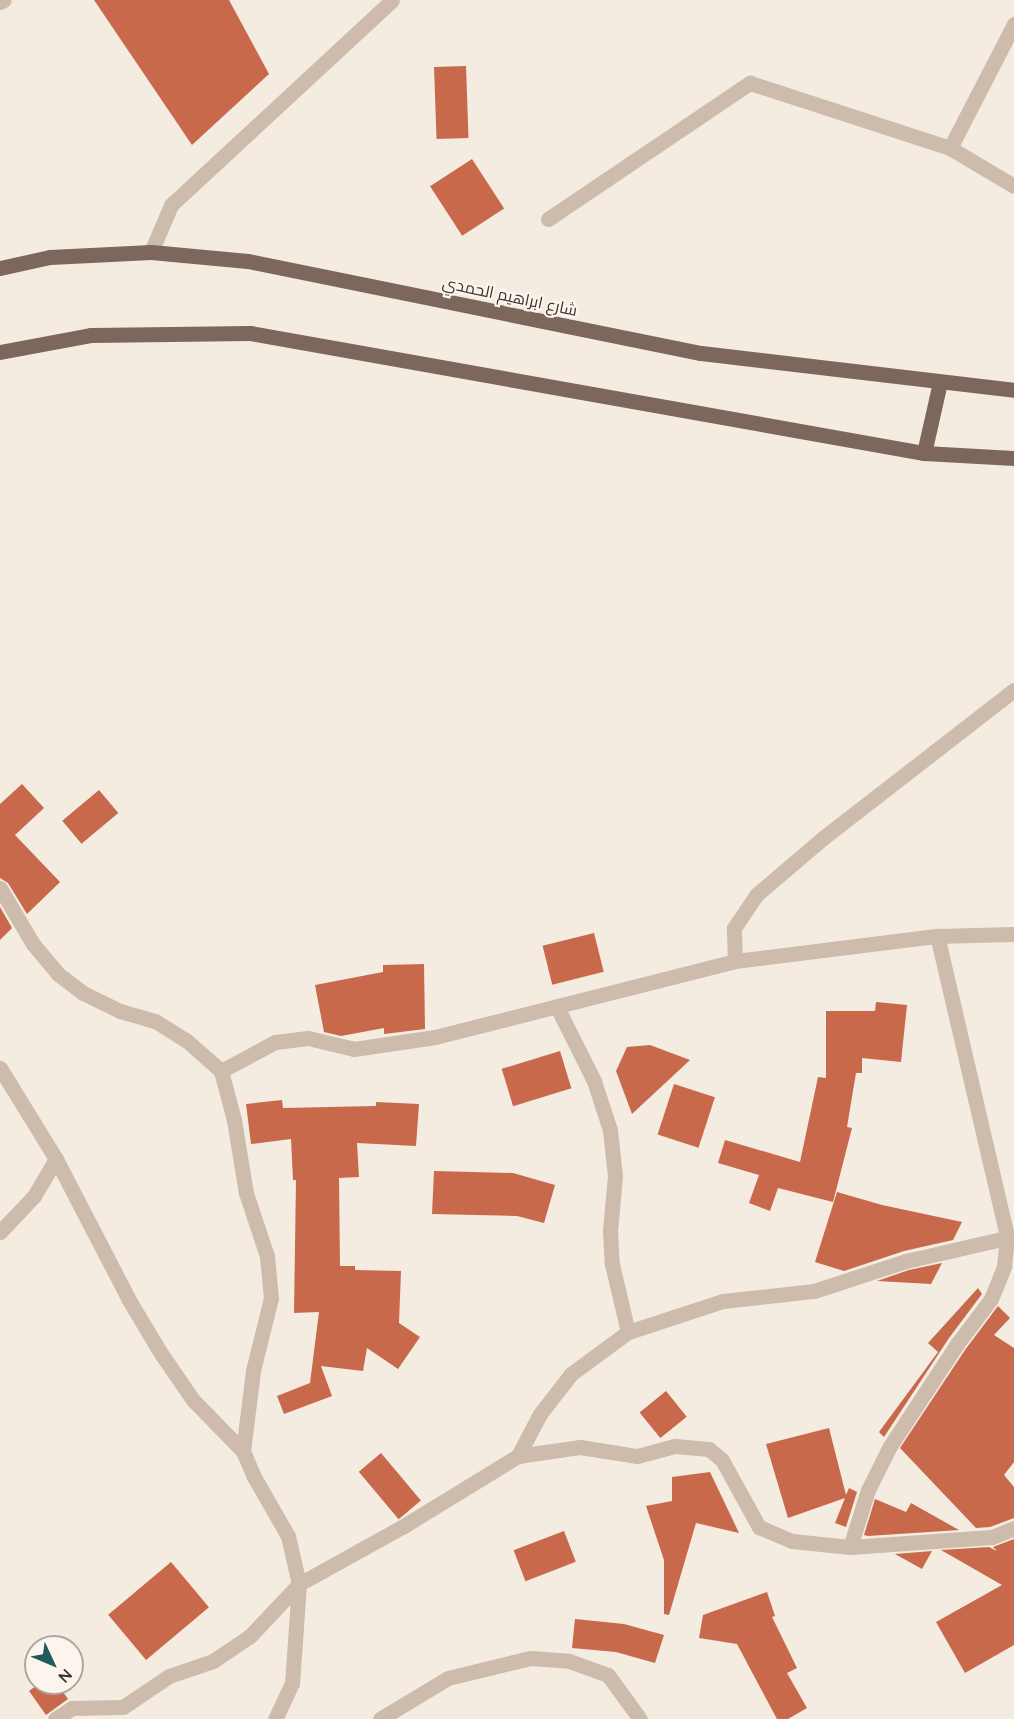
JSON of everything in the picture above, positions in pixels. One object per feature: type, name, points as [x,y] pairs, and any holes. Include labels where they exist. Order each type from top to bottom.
[{"type":"main road","name":"شارع ابراهيم الحمدي","points":[[0,268],[50,257],[150,252],[248,261],[701,353],[1014,390]]},
{"type":"main road","points":[[0,352],[91,335],[250,333],[924,453],[1014,458]]},
{"type":"main road","points":[[924,453],[940,382]]},
{"type":"street","points":[[150,252],[171,206],[392,0]]},
{"type":"street","points":[[950,148],[1014,24]]},
{"type":"street","points":[[548,219],[750,83],[950,148],[1014,186]]},
{"type":"street","points":[[735,961],[734,928],[756,895],[823,838],[1014,690]]},
{"type":"street","points":[[0,888],[33,944],[58,974],[83,993],[120,1011],[155,1021],[186,1040],[220,1071],[234,1120],[246,1193],[267,1256],[271,1298],[253,1371],[243,1451]]},
{"type":"street","points":[[220,1071],[275,1042],[308,1038],[354,1049],[435,1037],[735,961],[937,936],[1014,934]]},
{"type":"street","points":[[850,1547],[868,1490],[890,1446],[957,1344],[991,1299],[1004,1266],[1011,1236],[937,936]]},
{"type":"street","points":[[557,1007],[594,1081],[610,1130],[615,1176],[610,1231],[612,1264],[628,1332]]},
{"type":"street","points":[[0,1068],[56,1159],[129,1300],[160,1352],[193,1400],[243,1451],[288,1536],[299,1584],[292,1683],[275,1719]]},
{"type":"street","points":[[0,1232],[34,1196],[56,1159]]},
{"type":"street","points":[[518,1455],[540,1414],[571,1374],[628,1332],[723,1301],[814,1291],[906,1261],[1011,1236]]},
{"type":"street","points":[[54,1719],[72,1708],[123,1707],[169,1677],[213,1661],[250,1636],[299,1584],[402,1527],[518,1455],[580,1447],[637,1456],[675,1446],[709,1449],[722,1460],[759,1527],[792,1541],[850,1547],[992,1537],[1014,1528]]},
{"type":"street","points":[[380,1719],[447,1678],[530,1658],[568,1661],[608,1675],[640,1719]]},
{"type":"building","points":[[94,0],[229,0],[269,74],[192,145]]},
{"type":"building","points":[[466,66],[469,138],[437,139],[434,67]]},
{"type":"building","points":[[472,159],[504,208],[462,236],[430,186]]},
{"type":"building","points":[[22,784],[44,808],[15,835],[60,882],[27,914],[8,883],[0,878],[0,804]]},
{"type":"building","points":[[99,790],[118,813],[82,844],[62,821]]},
{"type":"building","points":[[0,907],[12,928],[0,940]]},
{"type":"building","points":[[594,933],[604,972],[552,985],[543,946]]},
{"type":"building","points":[[424,964],[425,1029],[384,1034],[384,1028],[341,1036],[324,1032],[315,985],[383,972],[383,965]]},
{"type":"building","points":[[876,1002],[907,1005],[901,1062],[862,1058],[862,1073],[856,1073],[847,1127],[852,1128],[833,1202],[778,1188],[770,1211],[749,1203],[759,1175],[718,1163],[725,1140],[800,1162],[818,1077],[826,1078],[826,1011],[875,1011]]},
{"type":"building","points":[[650,1045],[690,1060],[632,1114],[616,1071],[627,1047]]},
{"type":"building","points":[[560,1051],[571,1088],[513,1106],[502,1069]]},
{"type":"building","points":[[674,1084],[715,1097],[699,1148],[658,1134]]},
{"type":"building","points":[[282,1100],[283,1108],[376,1106],[376,1102],[419,1104],[416,1146],[357,1143],[359,1177],[339,1178],[340,1266],[355,1266],[355,1270],[401,1271],[399,1323],[420,1337],[398,1369],[367,1348],[363,1371],[321,1366],[332,1396],[284,1414],[277,1396],[310,1383],[319,1312],[294,1313],[296,1180],[293,1180],[291,1139],[251,1144],[246,1104]]},
{"type":"building","points":[[434,1171],[513,1173],[555,1185],[544,1223],[517,1216],[432,1214]]},
{"type":"building","points":[[837,1192],[882,1205],[962,1222],[953,1240],[904,1251],[844,1271],[815,1262]]},
{"type":"building","points":[[942,1263],[931,1284],[877,1281],[909,1270]]},
{"type":"building","points":[[978,1288],[982,1294],[949,1338],[884,1437],[879,1432],[938,1352],[928,1343]]},
{"type":"building","points":[[998,1306],[1010,1318],[994,1335],[1014,1348],[1014,1462],[1004,1475],[1014,1487],[1014,1518],[990,1527],[976,1528],[900,1448],[965,1350]]},
{"type":"building","points":[[666,1391],[687,1417],[660,1438],[640,1412]]},
{"type":"building","points":[[829,1428],[846,1495],[849,1488],[857,1492],[846,1527],[835,1523],[845,1498],[788,1518],[766,1444]]},
{"type":"building","points":[[381,1453],[421,1500],[399,1519],[359,1472]]},
{"type":"building","points":[[710,1472],[739,1533],[696,1523],[669,1615],[664,1614],[664,1560],[646,1506],[672,1501],[672,1477]]},
{"type":"building","points":[[875,1499],[906,1512],[911,1503],[959,1530],[864,1535]]},
{"type":"building","points":[[564,1531],[576,1562],[525,1581],[514,1550]]},
{"type":"building","points":[[1014,1539],[1014,1645],[965,1673],[936,1622],[1002,1585],[941,1550],[989,1547],[997,1551],[993,1547]]},
{"type":"building","points":[[932,1551],[922,1569],[895,1554]]},
{"type":"building","points":[[171,1562],[209,1607],[146,1660],[108,1615]]},
{"type":"building","points":[[767,1592],[775,1616],[772,1617],[797,1668],[787,1673],[807,1708],[788,1719],[777,1719],[737,1644],[699,1638],[703,1615]]},
{"type":"building","points":[[575,1619],[624,1624],[664,1635],[655,1663],[616,1652],[572,1648]]},
{"type":"building","points":[[32,1695],[65,1695],[68,1699],[46,1715]]}]
